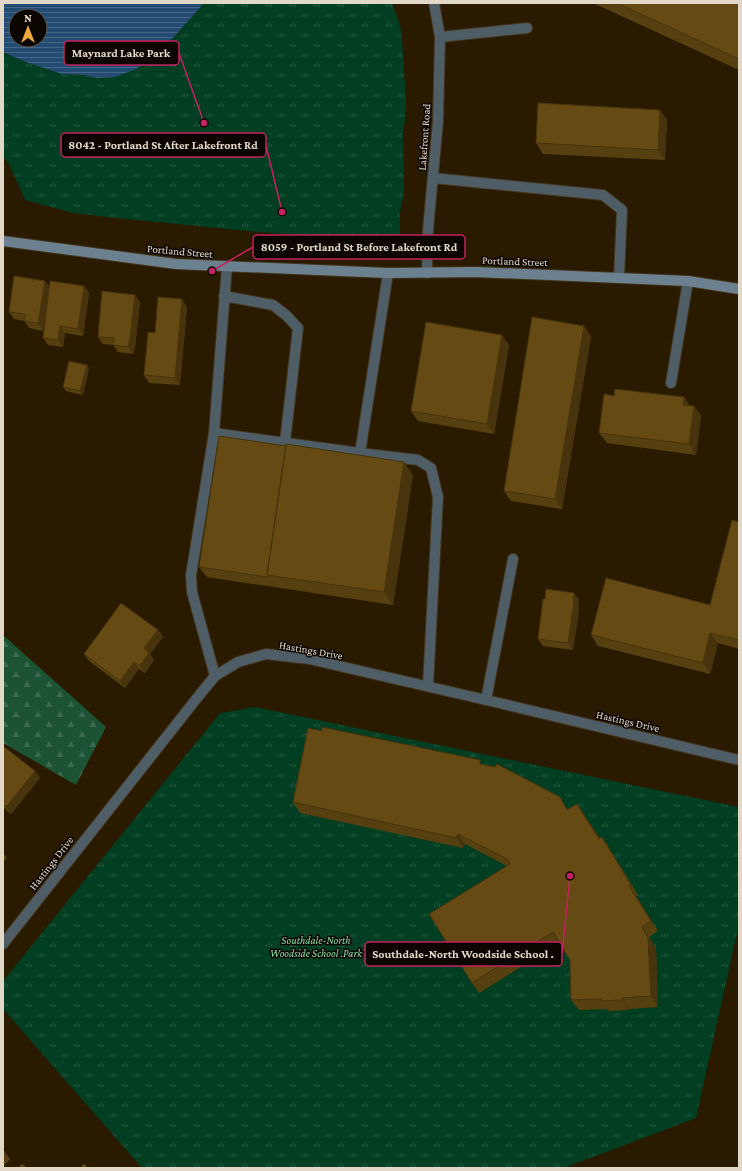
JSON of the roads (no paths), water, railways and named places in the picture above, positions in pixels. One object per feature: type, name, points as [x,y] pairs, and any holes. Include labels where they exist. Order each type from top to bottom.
[{"type":"main road","name":"Portland Street","points":[[3,241],[176,264],[388,273],[476,272],[688,281],[739,289]]},
{"type":"street","name":"Lakefront Road","points":[[427,273],[428,230],[438,121],[440,37],[434,3]]},
{"type":"street","points":[[440,37],[527,28]]},
{"type":"street","points":[[433,178],[603,195],[622,210],[619,278]]},
{"type":"street","points":[[215,676],[192,592],[191,574],[214,432],[227,266]]},
{"type":"street","points":[[360,453],[388,273]]},
{"type":"street","points":[[671,384],[688,281]]},
{"type":"street","points":[[224,296],[273,305],[287,316],[298,328],[285,442]]},
{"type":"street","points":[[214,432],[418,460],[431,468],[438,497],[428,686]]},
{"type":"street","points":[[486,700],[513,559]]},
{"type":"street","name":"Hastings Drive","points":[[3,944],[196,698],[215,676],[238,662],[266,654],[309,659],[739,760]]},
{"type":"water","points":[[3,3],[204,3],[172,39],[149,60],[136,69],[115,77],[97,78],[84,75],[62,74],[23,61],[3,52]]},
{"type":"place","name":"Maynard Lake Park","points":[[204,123]]},
{"type":"place","name":"8042 - Portland St After Lakefront Rd","points":[[282,212]]},
{"type":"place","name":"8059 - Portland St Before Lakefront Rd","points":[[212,271]]},
{"type":"place","name":"Southdale-North Woodside School .","points":[[570,876]]},
{"type":"park label","name":"Southdale-North Woodside School .Park","points":[[316,946]]}]
